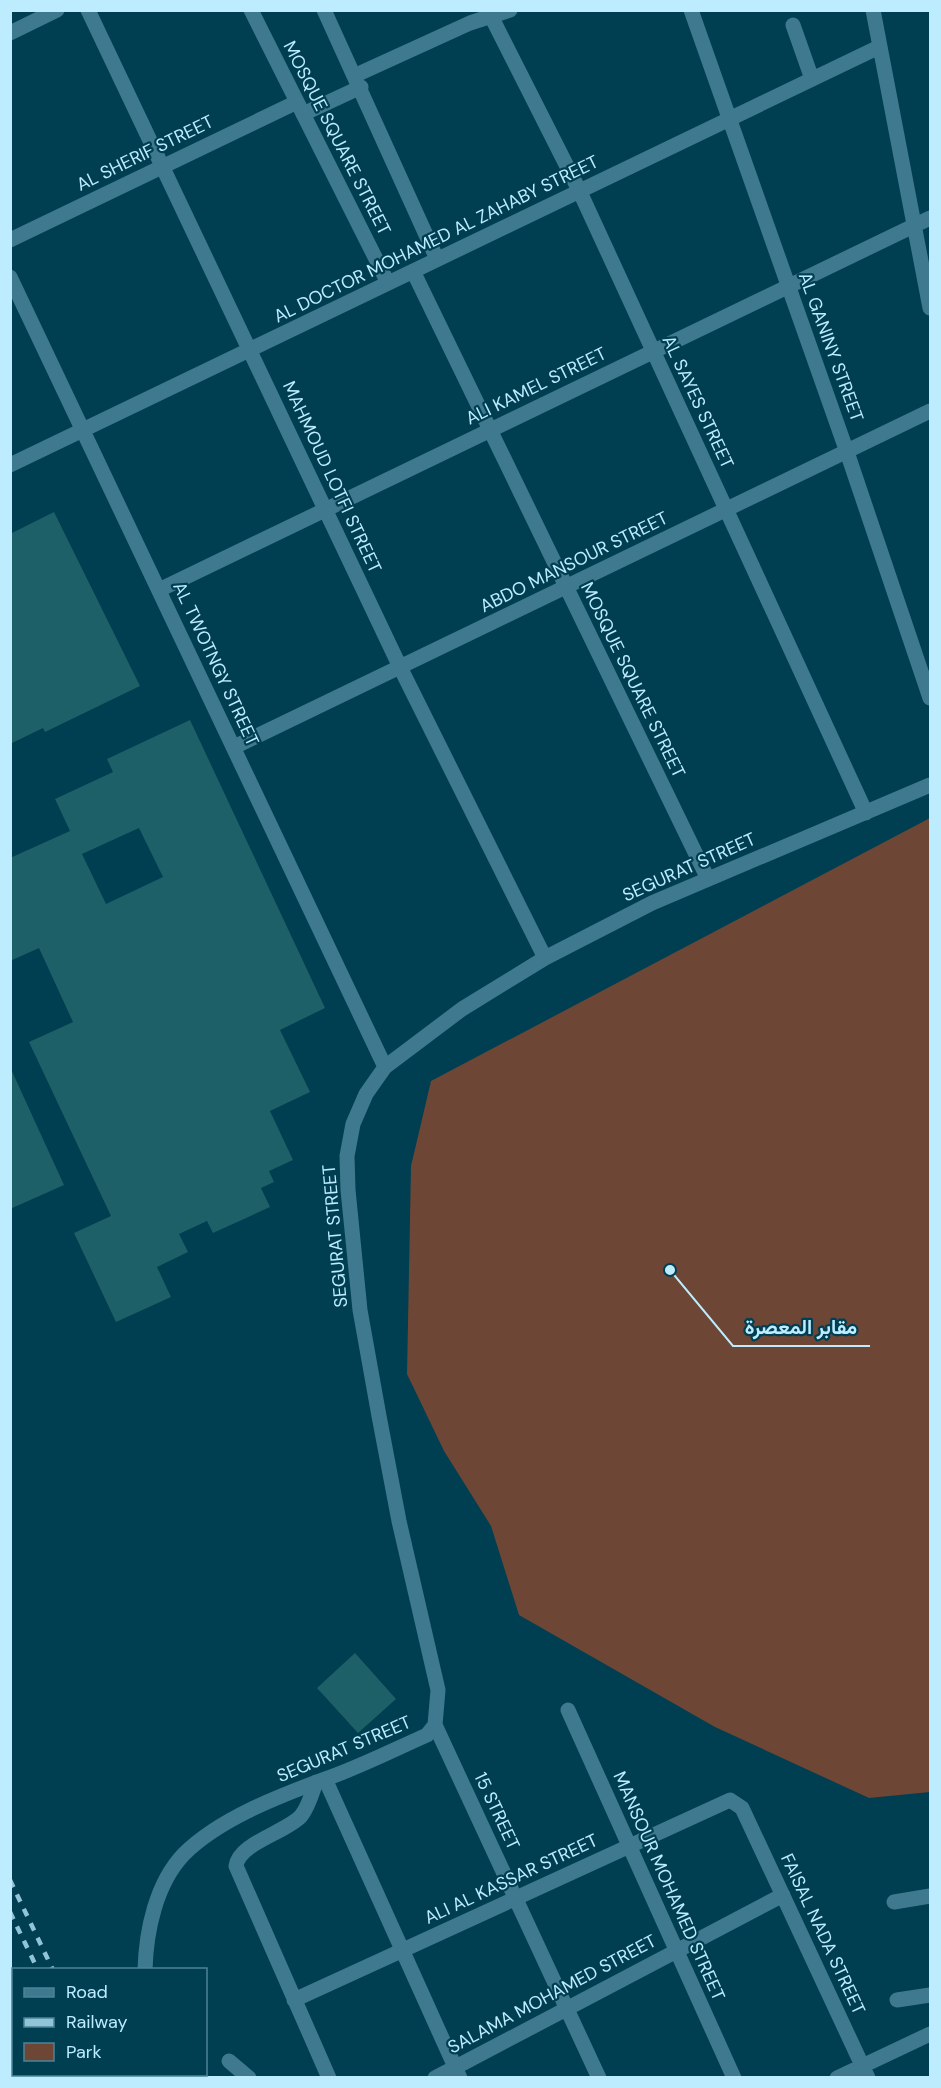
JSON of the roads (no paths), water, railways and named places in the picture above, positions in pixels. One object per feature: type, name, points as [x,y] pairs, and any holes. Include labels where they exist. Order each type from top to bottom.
[{"type":"street","points":[[10,33],[57,10]]},
{"type":"street","name":"MAHMOUD LOTFI STREET","points":[[88,10],[400,667],[545,958]]},
{"type":"street","name":"MOSQUE SQUARE STREET","points":[[251,10],[388,283]]},
{"type":"street","name":"MOSQUE SQUARE STREET","points":[[324,10],[437,260]]},
{"type":"street","points":[[358,81],[488,13],[510,10]]},
{"type":"street","name":"AL GANINY STREET","points":[[691,10],[847,452],[930,698]]},
{"type":"street","points":[[873,10],[930,308]]},
{"type":"street","name":"AL SAYES STREET","points":[[488,13],[580,192],[866,813]]},
{"type":"street","points":[[793,25],[812,80]]},
{"type":"street","name":"AL DOCTOR MOHAMED AL ZAHABY STREET","points":[[10,465],[879,47]]},
{"type":"street","name":"AL SHERIF STREET","points":[[10,240],[162,167],[358,81]]},
{"type":"street","name":"ALI KAMEL STREET","points":[[159,590],[930,218]]},
{"type":"street","name":"MOSQUE SQUARE STREET","points":[[413,271],[708,879]]},
{"type":"street","name":"AL TWOTNGY STREET","points":[[10,277],[385,1067]]},
{"type":"street","name":"ABDO MANSOUR STREET","points":[[234,747],[930,411]]},
{"type":"street","name":"SEGURAT STREET","points":[[145,1968],[146,1942],[156,1906],[166,1880],[183,1855],[207,1835],[267,1802],[427,1735],[435,1725],[438,1690],[399,1521],[360,1310],[348,1190],[347,1156],[353,1124],[366,1094],[385,1067],[462,1009],[545,958],[597,930],[708,879],[930,785]]},
{"type":"street","name":"MANSOUR MOHAMED STREET","points":[[568,1710],[734,2078]]},
{"type":"street","name":"15 STREET","points":[[435,1725],[598,2078]]},
{"type":"street","points":[[321,1780],[458,2072]]},
{"type":"street","points":[[321,1780],[302,1815],[290,1826],[245,1850],[237,1860],[236,1866],[328,2078]]},
{"type":"street","name":"ALI AL KASSAR STREET","points":[[294,2000],[726,1801],[735,1801],[742,1808]]},
{"type":"street","name":"FAISAL NADA STREET","points":[[742,1808],[865,2072]]},
{"type":"street","name":"SALAMA MOHAMED STREET","points":[[435,2078],[458,2072],[566,2009],[783,1895]]},
{"type":"street","points":[[894,1902],[930,1896]]},
{"type":"street","points":[[897,2000],[930,1995]]},
{"type":"street","points":[[837,2078],[865,2072],[930,2034]]},
{"type":"street","points":[[230,2061],[249,2078]]},
{"type":"railway","points":[[10,1880],[52,1968]]},
{"type":"railway","points":[[10,1912],[37,1968]]},
{"type":"place","name":"مقابر المعصرة","points":[[670,1270]]}]
